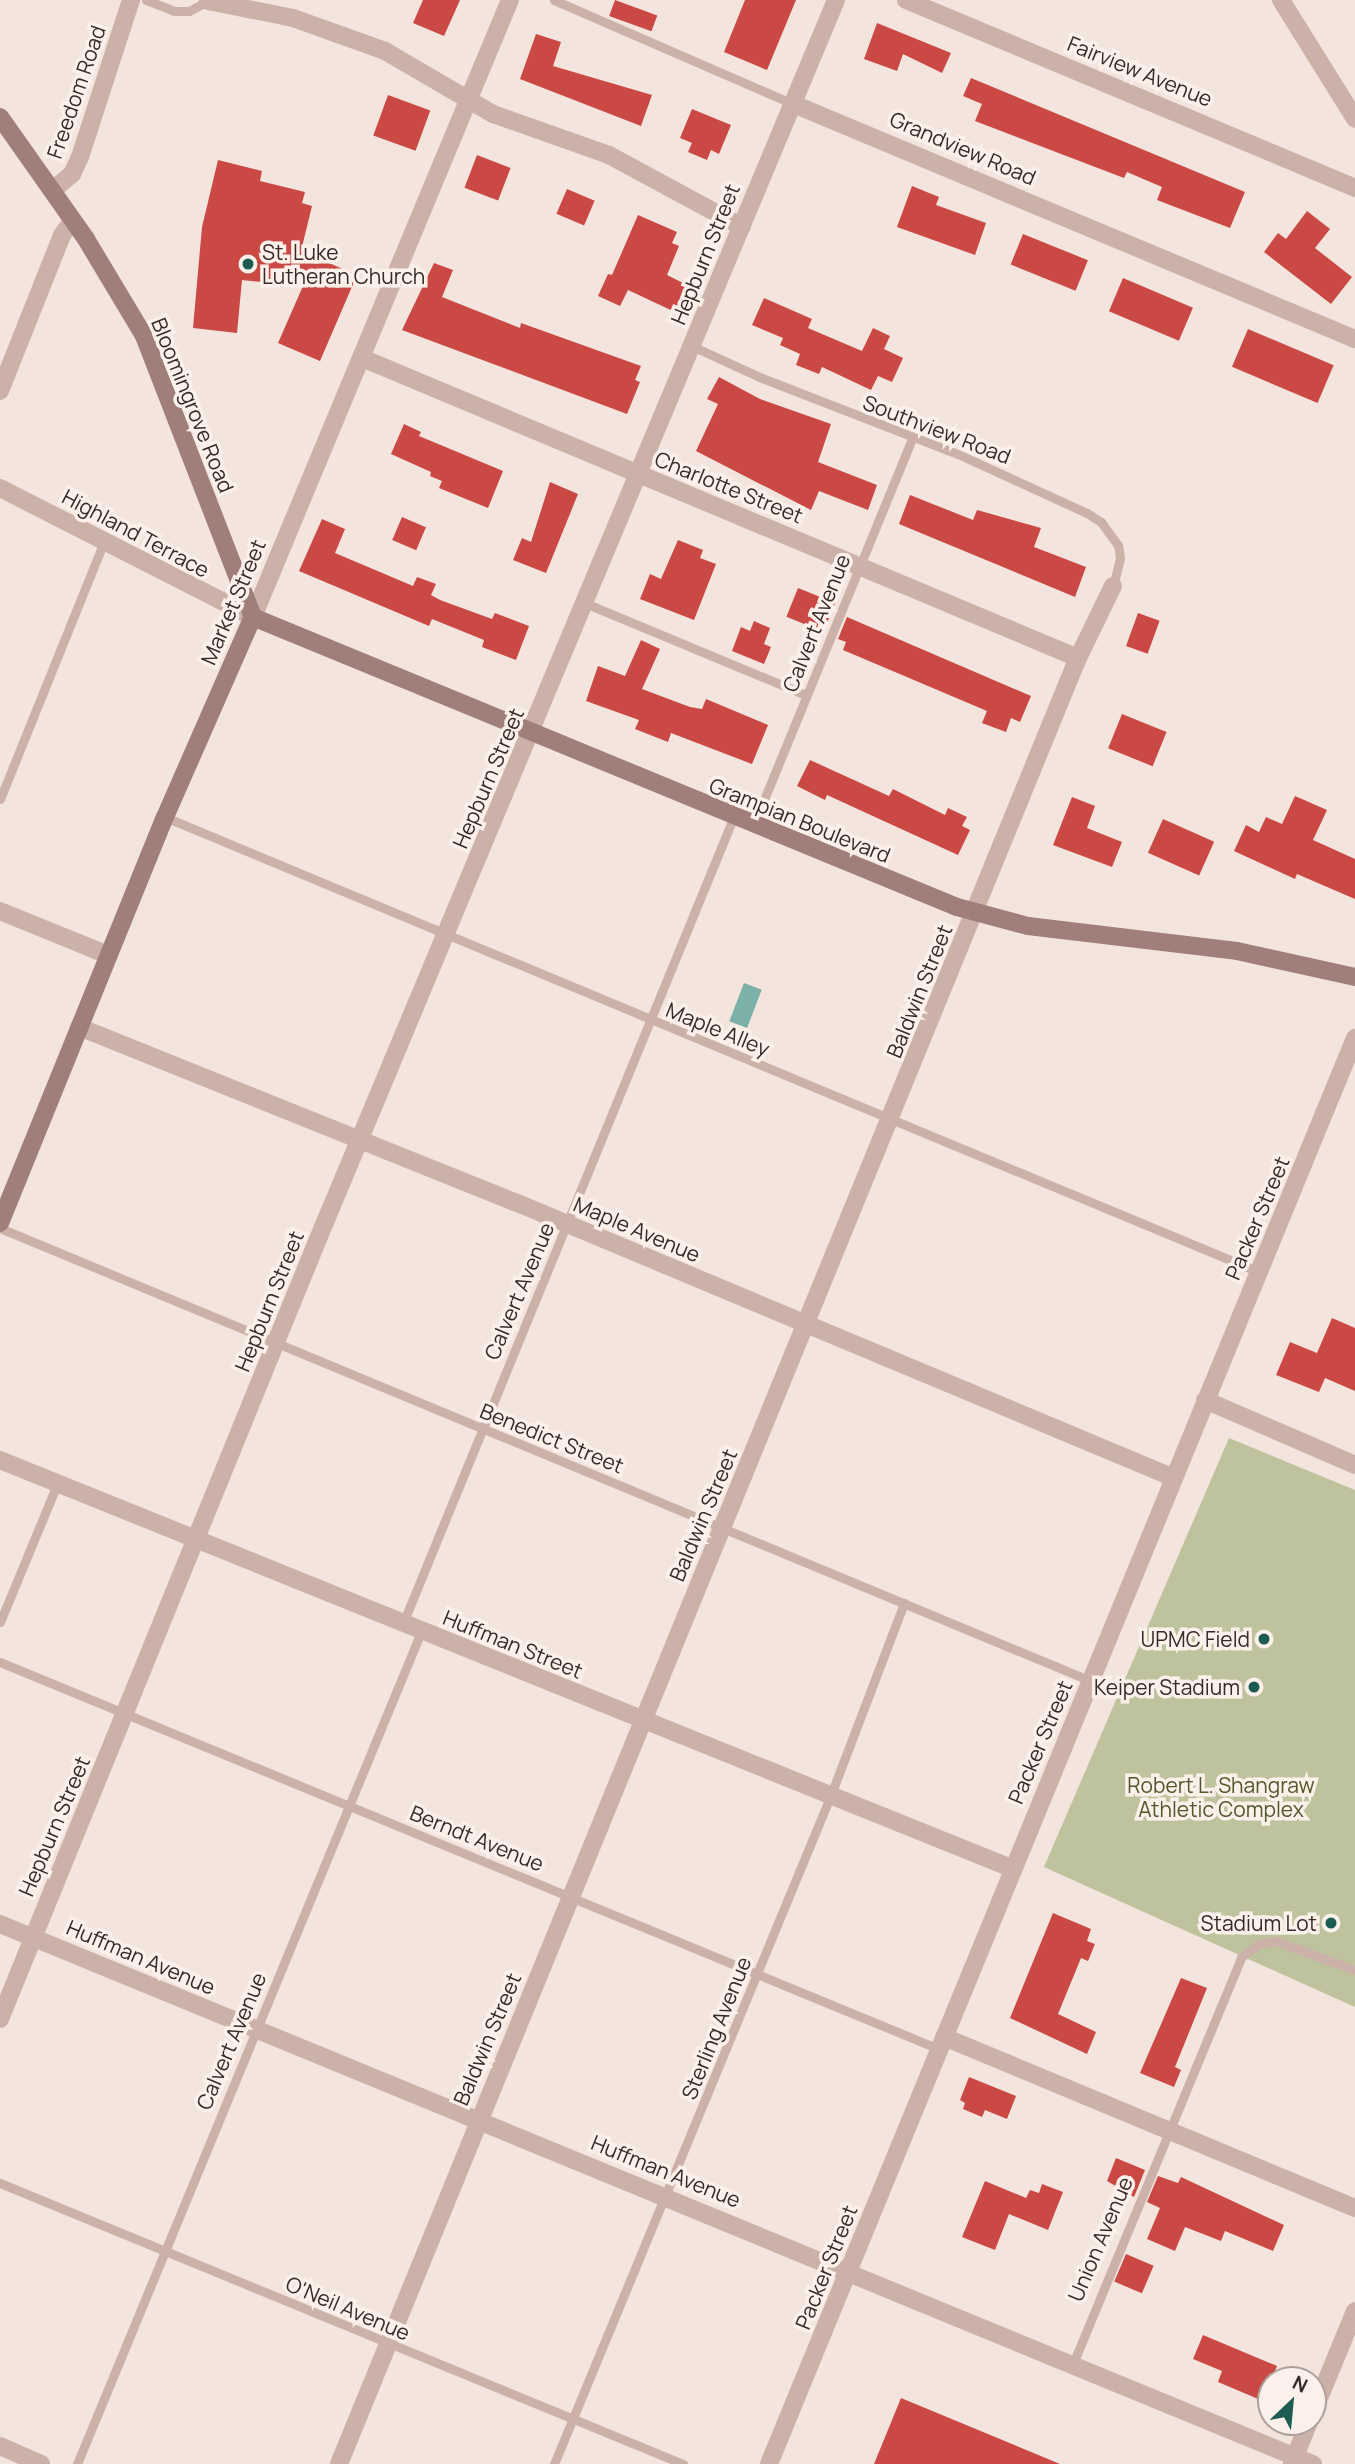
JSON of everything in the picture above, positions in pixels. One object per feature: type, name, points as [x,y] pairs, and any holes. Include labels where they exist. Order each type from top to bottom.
[{"type":"main road","name":"Bloomingrove Road","points":[[0,117],[53,190],[144,336],[253,617]]},
{"type":"main road","name":"Grampian Boulevard","points":[[253,617],[734,816],[975,912],[1099,937],[1237,951],[1355,977]]},
{"type":"main road","name":"Market Street","points":[[0,1223],[164,817],[253,617]]},
{"type":"street","name":"Freedom Road","points":[[53,190],[72,174],[80,157],[131,0]]},
{"type":"street","name":"Market Street","points":[[253,617],[510,0]]},
{"type":"street","name":"Hepburn Street","points":[[0,2019],[276,1342],[362,1143],[791,103],[836,0]]},
{"type":"street","name":"Fairview Avenue","points":[[906,0],[1355,188]]},
{"type":"street","points":[[1281,0],[1355,119]]},
{"type":"street","points":[[208,1],[293,18],[385,51],[493,114],[609,155],[742,227]]},
{"type":"street","name":"Grandview Road","points":[[791,103],[1355,339]]},
{"type":"street","points":[[0,391],[62,236],[72,222]]},
{"type":"street","name":"Charlotte Street","points":[[362,358],[1078,658]]},
{"type":"street","name":"Highland Terrace","points":[[0,488],[253,617]]},
{"type":"street","name":"Baldwin Street","points":[[339,2464],[478,2118],[893,1118],[1078,658],[1113,586]]},
{"type":"street","points":[[0,911],[108,955]]},
{"type":"street","name":"Maple Avenue","points":[[79,1027],[566,1223],[1174,1478]]},
{"type":"street","name":"Packer Street","points":[[769,2464],[850,2271],[1011,1868],[1091,1681],[1355,1038]]},
{"type":"street","points":[[1206,1400],[1355,1465]]},
{"type":"street","name":"Huffman Street","points":[[0,1460],[1011,1868]]},
{"type":"street","name":"Huffman Avenue","points":[[0,1924],[850,2271],[1294,2460],[1313,2464]]},
{"type":"street","points":[[942,2043],[1168,2131],[1355,2208]]},
{"type":"street","points":[[1327,2379],[1355,2311]]},
{"type":"street","points":[[1294,2460],[1303,2436]]},
{"type":"street","points":[[0,2446],[41,2464]]},
{"type":"lane","points":[[146,0],[174,11],[189,11],[208,1]]},
{"type":"lane","name":"Grandview Road","points":[[554,0],[610,29],[791,103]]},
{"type":"lane","name":"Southview Road","points":[[692,346],[1056,497],[1101,522],[1118,545],[1120,558],[1113,586]]},
{"type":"lane","name":"Calvert Avenue","points":[[754,824],[913,437]]},
{"type":"lane","points":[[0,799],[104,542]]},
{"type":"lane","points":[[585,603],[807,695]]},
{"type":"lane","name":"Calvert Avenue","points":[[402,1624],[734,816]]},
{"type":"lane","name":"Maple Alley","points":[[164,817],[1259,1272]]},
{"type":"lane","name":"Benedict Street","points":[[0,1228],[1091,1681]]},
{"type":"lane","points":[[0,1622],[58,1482]]},
{"type":"lane","name":"Sterling Avenue","points":[[554,2464],[667,2197],[830,1797],[904,1604]]},
{"type":"lane","name":"Calvert Avenue","points":[[77,2464],[421,1632]]},
{"type":"lane","name":"Berndt Avenue","points":[[0,1662],[757,1973],[942,2043]]},
{"type":"lane","name":"Union Avenue","points":[[1072,2366],[1236,1966],[1248,1950],[1276,1941],[1355,1970]]},
{"type":"lane","name":"O'Neil Avenue","points":[[0,2183],[387,2345],[683,2464]]},
{"type":"green space","name":"Robert L. Shangraw Athletic Complex","points":[[1229,1438],[1355,1490],[1355,2007],[1044,1867]]},
{"type":"water","points":[[744,983],[762,990],[747,1028],[729,1021]]},
{"type":"building","points":[[423,0],[460,0],[444,36],[413,23]]},
{"type":"building","points":[[615,0],[657,15],[651,31],[609,16]]},
{"type":"building","points":[[745,0],[796,0],[767,70],[724,52]]},
{"type":"building","points":[[877,23],[951,53],[942,73],[903,54],[897,71],[864,59]]},
{"type":"building","points":[[536,34],[561,42],[553,66],[652,95],[641,126],[520,79]]},
{"type":"building","points":[[971,78],[1245,192],[1230,228],[1157,200],[1162,187],[1127,172],[1124,178],[975,121],[982,104],[963,96]]},
{"type":"building","points":[[388,95],[430,110],[416,151],[373,135]]},
{"type":"building","points":[[692,109],[731,125],[719,154],[711,150],[707,160],[688,152],[692,143],[680,138]]},
{"type":"building","points":[[477,155],[511,168],[498,201],[464,188]]},
{"type":"building","name":"St. Luke Lutheran Church","points":[[218,160],[262,171],[260,181],[305,192],[302,203],[312,206],[301,251],[357,275],[320,361],[278,343],[303,286],[242,280],[237,333],[193,328],[202,227]]},
{"type":"building","points":[[912,186],[939,197],[936,205],[986,223],[975,255],[897,227]]},
{"type":"building","points":[[567,189],[595,201],[584,226],[556,214]]},
{"type":"building","points":[[1307,211],[1330,229],[1315,248],[1352,277],[1331,304],[1264,252],[1278,233],[1286,239]]},
{"type":"building","points":[[638,215],[677,232],[672,243],[679,246],[667,275],[687,285],[675,312],[628,290],[620,306],[598,296],[608,274],[612,275]]},
{"type":"building","points":[[1023,234],[1088,260],[1076,291],[1011,265]]},
{"type":"building","points":[[434,263],[453,270],[442,297],[520,328],[521,323],[641,366],[635,380],[640,382],[627,414],[402,330]]},
{"type":"building","points":[[1123,278],[1193,308],[1179,341],[1109,311]]},
{"type":"building","points":[[764,298],[812,319],[808,328],[862,351],[873,328],[890,336],[884,349],[903,358],[892,382],[878,376],[871,390],[822,367],[819,374],[796,365],[800,354],[780,345],[783,338],[752,325]]},
{"type":"building","points":[[1248,329],[1334,365],[1318,403],[1232,367]]},
{"type":"building","points":[[719,377],[760,399],[831,424],[818,462],[877,485],[868,510],[819,491],[811,510],[696,451],[718,404],[707,399]]},
{"type":"building","points":[[404,424],[421,432],[419,436],[503,471],[488,508],[439,488],[442,481],[430,476],[431,472],[391,454]]},
{"type":"building","points":[[550,482],[578,494],[546,573],[513,560],[522,538],[531,542]]},
{"type":"building","points":[[910,495],[973,520],[977,510],[1041,528],[1034,547],[1086,567],[1075,597],[899,524]]},
{"type":"building","points":[[402,517],[426,527],[416,550],[392,540]]},
{"type":"building","points":[[322,519],[345,529],[335,553],[413,586],[417,577],[436,584],[431,595],[440,600],[492,619],[495,613],[529,626],[516,660],[482,647],[484,640],[432,619],[429,626],[299,571]]},
{"type":"building","points":[[678,540],[703,550],[700,558],[716,564],[694,620],[640,599],[650,574],[661,579]]},
{"type":"building","points":[[798,588],[835,603],[823,632],[786,617]]},
{"type":"building","points":[[1138,613],[1160,621],[1148,654],[1126,646]]},
{"type":"building","points":[[847,617],[1031,696],[1020,722],[1011,718],[1006,732],[982,723],[987,711],[843,650],[846,642],[838,639]]},
{"type":"building","points":[[754,621],[770,628],[764,644],[771,647],[764,664],[732,651],[741,627],[750,631]]},
{"type":"building","points":[[641,640],[660,649],[642,689],[702,709],[706,699],[768,725],[752,764],[671,733],[668,742],[635,729],[639,720],[586,701],[598,666],[625,676]]},
{"type":"building","points":[[1122,714],[1167,732],[1153,766],[1108,748]]},
{"type":"building","points":[[810,760],[889,796],[893,789],[945,815],[948,808],[967,817],[962,826],[970,830],[958,855],[827,795],[825,800],[797,786]]},
{"type":"building","points":[[1295,796],[1327,810],[1313,840],[1355,859],[1355,899],[1297,874],[1295,879],[1234,851],[1246,825],[1259,832],[1266,817],[1282,824]]},
{"type":"building","points":[[1072,797],[1095,806],[1087,828],[1122,842],[1112,867],[1053,845]]},
{"type":"building","points":[[1163,819],[1214,842],[1199,876],[1148,853]]},
{"type":"building","points":[[1332,1318],[1355,1328],[1355,1391],[1325,1378],[1319,1392],[1276,1375],[1290,1342],[1317,1353]]},
{"type":"building","points":[[1053,1913],[1091,1929],[1087,1941],[1095,1944],[1088,1961],[1081,1958],[1058,2014],[1096,2032],[1087,2054],[1010,2018]]},
{"type":"building","points":[[1181,1978],[1207,1988],[1175,2067],[1181,2070],[1174,2087],[1140,2073]]},
{"type":"building","points":[[969,2077],[1016,2096],[1007,2119],[985,2110],[982,2117],[963,2109],[965,2103],[960,2100]]},
{"type":"building","points":[[1116,2158],[1145,2170],[1134,2197],[1107,2181]]},
{"type":"building","points":[[1158,2176],[1178,2183],[1181,2177],[1284,2225],[1273,2251],[1225,2231],[1221,2241],[1185,2227],[1175,2251],[1147,2239],[1160,2208],[1147,2202]]},
{"type":"building","points":[[985,2181],[1026,2198],[1030,2190],[1039,2193],[1042,2184],[1063,2192],[1048,2230],[1009,2214],[995,2250],[962,2237]]},
{"type":"building","points":[[1126,2254],[1154,2266],[1142,2293],[1114,2282]]},
{"type":"building","points":[[1203,2335],[1277,2366],[1257,2366],[1257,2398],[1218,2382],[1222,2371],[1193,2359]]},
{"type":"building","points":[[901,2398],[1060,2464],[874,2464]]},
{"type":"place","name":"St. Luke Lutheran Church","points":[[248,264]]},
{"type":"place","name":"UPMC Field","points":[[1264,1639]]},
{"type":"place","name":"Keiper Stadium","points":[[1254,1687]]},
{"type":"place","name":"Stadium Lot","points":[[1331,1923]]}]
